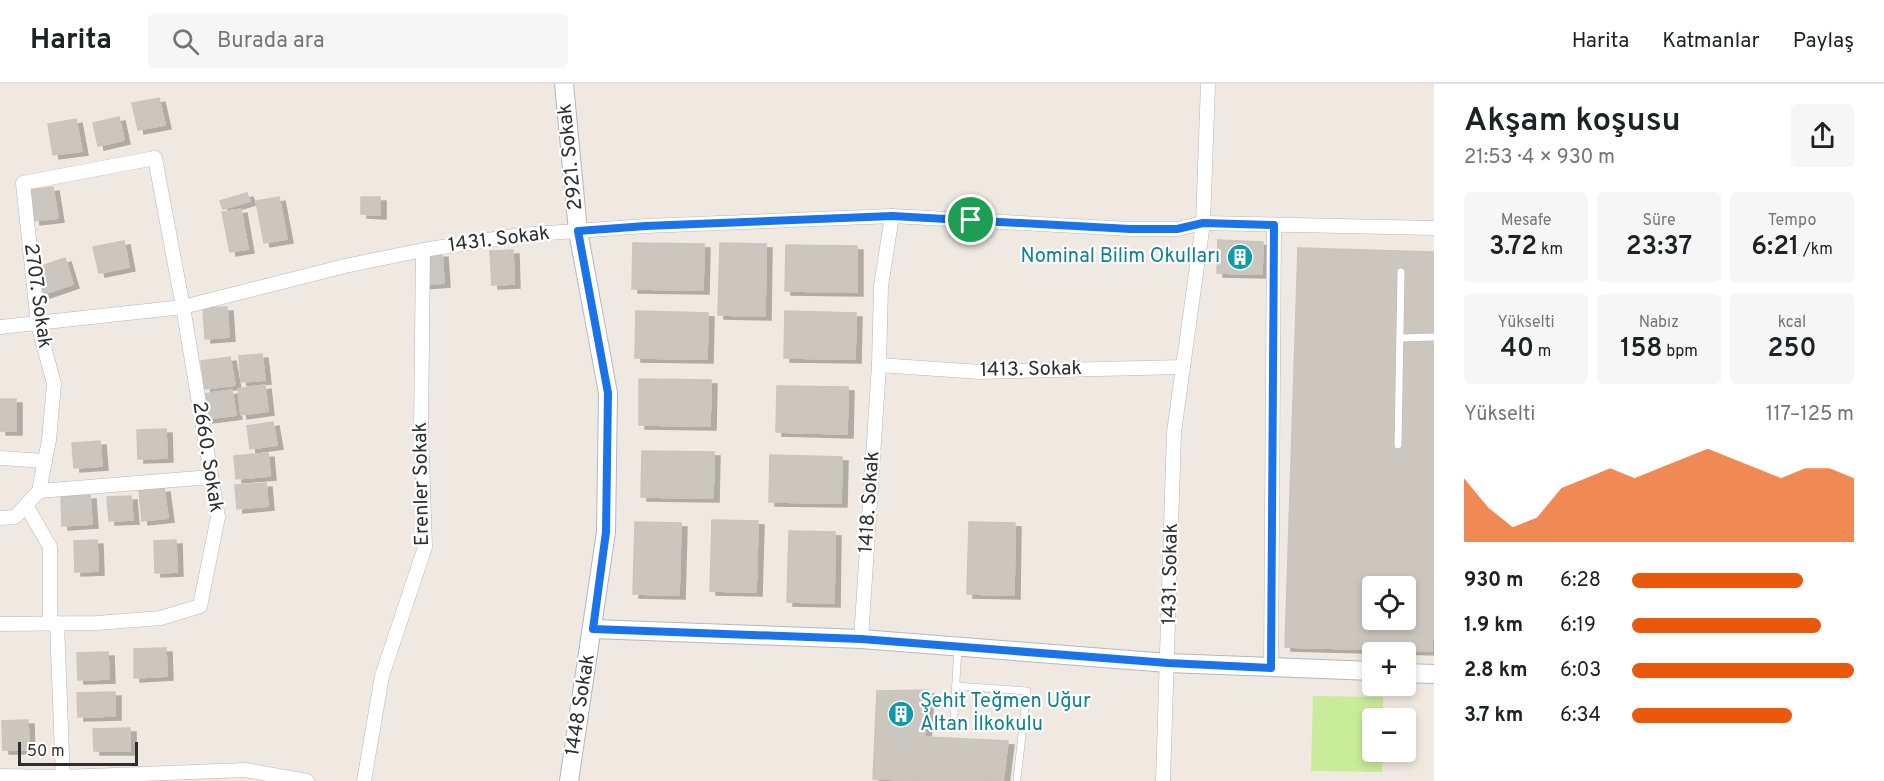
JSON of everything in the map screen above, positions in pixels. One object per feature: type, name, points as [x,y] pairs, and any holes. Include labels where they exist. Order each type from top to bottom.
[{"type":"street","name":"2921. Sokak","points":[[564,84],[578,231],[608,393],[606,532],[593,629]]},
{"type":"street","name":"1431. Sokak","points":[[1163,781],[1174,432],[1203,223],[1208,84]]},
{"type":"street","name":"2660. Sokak","points":[[54,623],[97,623],[161,618],[200,606],[218,517],[183,307],[155,158]]},
{"type":"street","name":"2707. Sokak","points":[[39,491],[49,440],[54,384],[38,324],[23,183],[155,158]]},
{"type":"street","name":"1431. Sokak","points":[[0,327],[183,307],[423,250],[520,235],[646,226],[892,216],[1130,229],[1177,229],[1203,223],[1434,228]]},
{"type":"street","points":[[879,365],[881,286],[892,216]]},
{"type":"street","points":[[1271,668],[1274,225]]},
{"type":"street","name":"Erenler Sokak","points":[[364,781],[382,676],[425,547],[421,429],[423,250]]},
{"type":"street","name":"1413. Sokak","points":[[879,365],[980,372],[1183,367]]},
{"type":"street","name":"1418. Sokak","points":[[861,639],[879,365]]},
{"type":"street","points":[[0,458],[45,461]]},
{"type":"street","points":[[0,518],[15,517],[39,491],[211,477]]},
{"type":"street","points":[[26,505],[50,547],[63,779]]},
{"type":"street","points":[[0,624],[54,623]]},
{"type":"street","points":[[593,629],[861,639],[1168,663],[1362,671]]},
{"type":"street","name":"1448 Sokak","points":[[569,781],[593,629]]},
{"type":"street","points":[[1416,673],[1434,674]]},
{"type":"street","points":[[0,776],[63,779],[245,770],[307,781]]},
{"type":"lane","points":[[1398,445],[1401,272]]},
{"type":"lane","points":[[1401,338],[1434,337]]},
{"type":"lane","points":[[954,715],[958,647]]},
{"type":"lane","points":[[956,686],[1028,691],[1017,779]]},
{"type":"green space","points":[[1313,696],[1383,697],[1383,708],[1362,708],[1362,762],[1382,762],[1382,772],[1311,771]]},
{"type":"building","points":[[159,98],[165,125],[138,130],[132,103]]},
{"type":"building","points":[[119,117],[124,140],[98,146],[93,123]]},
{"type":"building","points":[[76,119],[82,151],[53,155],[48,124]]},
{"type":"building","points":[[53,187],[58,218],[34,221],[30,190]]},
{"type":"building","points":[[247,193],[250,201],[223,209],[220,201]]},
{"type":"building","points":[[279,197],[287,239],[264,243],[256,201]]},
{"type":"building","points":[[361,197],[380,197],[380,215],[361,214]]},
{"type":"building","points":[[241,209],[248,249],[230,252],[222,212]]},
{"type":"building","name":"Nominal Bilim Okulları","points":[[1218,240],[1263,242],[1262,274],[1217,273]]},
{"type":"building","points":[[124,241],[129,267],[99,273],[93,247]]},
{"type":"building","points":[[633,243],[704,244],[703,290],[632,289]]},
{"type":"building","points":[[720,243],[766,244],[765,316],[718,315]]},
{"type":"building","points":[[786,245],[857,246],[857,292],[785,291]]},
{"type":"building","points":[[1298,248],[1434,252],[1432,651],[1416,651],[1416,642],[1362,642],[1362,649],[1285,647]]},
{"type":"building","points":[[513,250],[514,284],[492,285],[490,251]]},
{"type":"building","points":[[442,253],[444,283],[420,285],[418,255]]},
{"type":"building","points":[[65,258],[73,284],[44,294],[36,268]]},
{"type":"building","points":[[227,307],[229,337],[205,339],[203,308]]},
{"type":"building","points":[[636,311],[708,313],[707,359],[635,358]]},
{"type":"building","points":[[785,311],[856,313],[855,359],[784,358]]},
{"type":"building","points":[[262,354],[265,380],[241,382],[239,356]]},
{"type":"building","points":[[230,357],[235,385],[205,389],[201,361]]},
{"type":"building","points":[[639,379],[711,380],[710,426],[639,425]]},
{"type":"building","points":[[265,385],[268,411],[241,415],[238,389]]},
{"type":"building","points":[[777,386],[848,387],[847,434],[776,432]]},
{"type":"building","points":[[232,390],[236,415],[207,419],[204,394]]},
{"type":"building","points":[[0,399],[16,399],[16,431],[0,431]]},
{"type":"building","points":[[273,422],[277,445],[250,449],[247,426]]},
{"type":"building","points":[[166,429],[167,458],[138,459],[137,430]]},
{"type":"building","points":[[100,441],[102,466],[74,468],[72,443]]},
{"type":"building","points":[[642,451],[714,452],[713,498],[641,497]]},
{"type":"building","points":[[268,453],[270,476],[236,479],[234,456]]},
{"type":"building","points":[[770,455],[842,457],[841,503],[769,502]]},
{"type":"building","points":[[266,483],[268,506],[237,509],[235,485]]},
{"type":"building","points":[[164,488],[168,518],[142,521],[139,491]]},
{"type":"building","points":[[90,495],[92,524],[62,526],[61,497]]},
{"type":"building","points":[[131,496],[133,520],[109,521],[107,497]]},
{"type":"building","points":[[712,520],[758,521],[756,592],[710,591]]},
{"type":"building","points":[[635,522],[681,523],[679,595],[633,594]]},
{"type":"building","points":[[969,522],[1015,523],[1014,595],[967,594]]},
{"type":"building","points":[[789,531],[835,532],[834,603],[787,602]]},
{"type":"building","points":[[97,540],[98,571],[75,572],[74,541]]},
{"type":"building","points":[[176,540],[177,572],[155,573],[154,541]]},
{"type":"building","points":[[166,648],[167,676],[134,678],[134,649]]},
{"type":"building","points":[[108,652],[109,679],[78,680],[77,653]]},
{"type":"building","name":"Şehit Teğmen Uğur Altan İlkokulu","points":[[928,690],[925,737],[1008,741],[1003,781],[873,779],[877,691]]},
{"type":"building","points":[[115,692],[115,716],[78,717],[77,693]]},
{"type":"building","points":[[28,720],[29,750],[3,750],[2,721]]},
{"type":"building","points":[[130,728],[130,751],[94,751],[93,729]]},
{"type":"place","name":"Nominal Bilim Okulları","points":[[1240,257]]},
{"type":"place","name":"Şehit Teğmen Uğur Altan İlkokulu","points":[[901,714]]},
{"type":"route","points":[[892,216],[971,220],[1130,229],[1177,229],[1203,223],[1274,225],[1271,668],[1168,663],[861,639],[593,629],[606,532],[608,393],[578,231],[892,216]]}]
